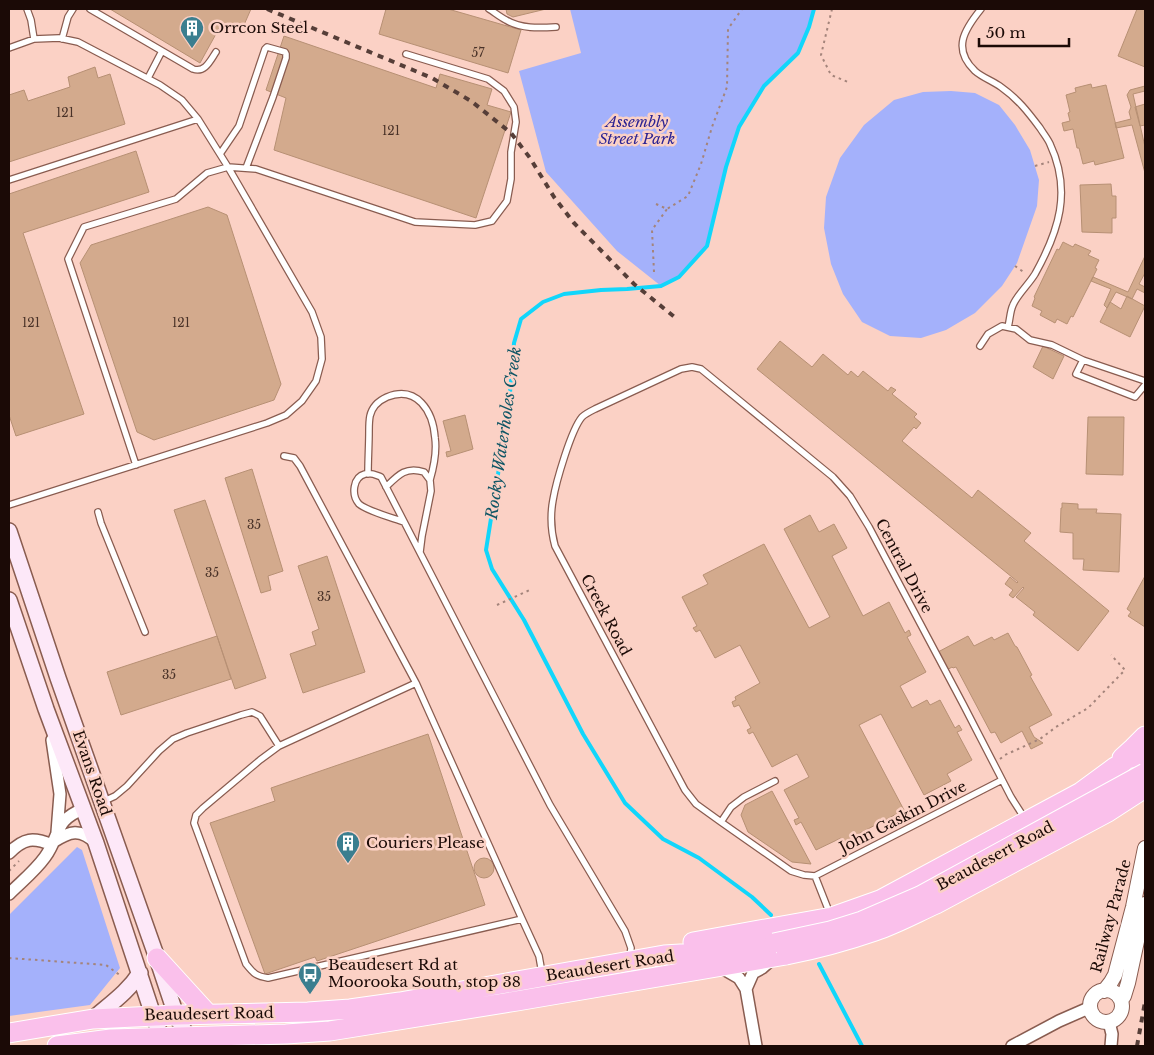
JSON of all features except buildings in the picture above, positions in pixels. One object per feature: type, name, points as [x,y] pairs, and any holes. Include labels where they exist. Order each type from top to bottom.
[{"type":"highway","points":[[1115,766],[1119,759],[1145,736]]},
{"type":"highway","points":[[664,956],[673,945],[832,917],[880,900],[1081,792],[1115,766],[1145,754]]},
{"type":"highway","points":[[1026,821],[1033,824],[1037,823],[1145,765]]},
{"type":"highway","name":"Beaudesert Road","points":[[9,1033],[94,1019],[153,1015],[308,1012],[350,1009],[664,956],[697,953],[778,952],[920,896],[1145,773]]},
{"type":"highway","name":"Beaudesert Road","points":[[57,1046],[191,1041],[257,1034],[314,1032],[353,1028],[720,967],[778,952],[843,942],[877,930],[936,904],[1108,812],[1145,788]]},
{"type":"highway","points":[[157,958],[208,1014]]},
{"type":"main road","name":"Evans Road","points":[[9,531],[176,1015],[191,1041]]},
{"type":"main road","name":"Evans Road","points":[[9,600],[46,709],[96,843],[163,1042]]},
{"type":"main road","points":[[83,809],[102,802]]},
{"type":"main road","points":[[94,1019],[126,992],[140,973]]},
{"type":"main road","points":[[242,1046],[257,1034]]},
{"type":"street","points":[[46,709],[60,787],[54,840]]},
{"type":"street","points":[[9,894],[37,867],[54,840],[62,822],[68,816],[83,809]]},
{"type":"street","points":[[9,853],[17,845],[27,840],[54,840],[70,833],[78,832],[86,835],[96,843]]},
{"type":"street","name":"Railway Parade","points":[[1104,991],[1115,975],[1133,907],[1145,848]]},
{"type":"street","name":"Railway Parade","points":[[1121,1000],[1128,983],[1145,904]]},
{"type":"street","points":[[746,989],[753,973],[762,968],[778,952]]},
{"type":"street","points":[[720,967],[739,978],[746,989],[756,1046]]},
{"type":"street","points":[[1104,991],[1114,993],[1121,1000],[1122,1009],[1120,1014],[1109,1022],[1096,1019],[1091,1011],[1091,1002],[1096,995],[1104,991]]},
{"type":"street","points":[[1012,1046],[1059,1021],[1091,1007]]},
{"type":"street","points":[[1109,1022],[1112,1034],[1111,1046]]},
{"type":"lane","points":[[27,9],[34,39]]},
{"type":"lane","points":[[62,39],[68,17],[73,9]]},
{"type":"lane","points":[[90,9],[198,71],[208,64],[216,52]]},
{"type":"lane","points":[[489,9],[505,20],[519,25],[530,28],[556,28]]},
{"type":"lane","points":[[981,9],[970,22],[962,38],[961,51],[976,72],[1002,87],[1022,104],[1050,143],[1061,174],[1060,210],[1052,242],[1034,276],[1013,305],[1008,327]]},
{"type":"lane","points":[[9,48],[34,39],[62,39],[78,42],[148,78],[182,100],[198,119],[228,167],[312,312],[321,337],[322,359],[316,381],[302,401],[286,415],[268,423],[9,505]]},
{"type":"lane","points":[[220,154],[239,126],[264,49],[270,47],[285,52],[286,58],[273,98],[246,168]]},
{"type":"lane","points":[[148,78],[162,51]]},
{"type":"lane","points":[[136,465],[68,260],[84,227],[176,199],[207,173],[228,167],[256,169],[414,222],[475,226],[492,221],[507,201],[511,179],[511,152],[516,122],[514,107],[504,91],[488,79],[406,54]]},
{"type":"lane","points":[[9,180],[198,119]]},
{"type":"lane","points":[[980,346],[988,334],[1002,326],[1008,327],[1016,329],[1030,340],[1052,345],[1083,360],[1145,383],[1135,397],[1076,374],[1083,360]]},
{"type":"lane","name":"Creek Road","points":[[702,369],[692,367],[681,369],[595,408],[582,417],[573,434],[552,501],[552,534],[555,546],[684,790],[696,804],[791,871],[815,876]]},
{"type":"lane","name":"Central Drive","points":[[702,369],[832,478],[850,496],[1011,797],[1026,821]]},
{"type":"lane","points":[[368,474],[370,416],[376,404],[395,394],[406,394],[415,398],[424,405],[431,417],[436,438],[435,462],[430,480],[431,491],[420,553]]},
{"type":"lane","points":[[284,456],[294,458],[300,466],[416,683],[539,956],[543,977]]},
{"type":"lane","points":[[386,487],[399,474],[410,470],[424,472],[430,480]]},
{"type":"lane","points":[[404,522],[368,509],[359,503],[355,496],[354,488],[357,479],[365,474],[374,474],[381,477],[550,804],[625,931],[630,948],[630,962]]},
{"type":"lane","points":[[98,512],[145,632]]},
{"type":"lane","points":[[416,683],[279,746],[196,814],[194,823],[246,964],[254,974],[268,978],[522,919]]},
{"type":"lane","points":[[102,802],[115,796],[127,786],[172,740],[240,715],[252,712],[260,716],[279,746]]},
{"type":"lane","points":[[721,822],[731,807],[744,797],[775,780]]},
{"type":"lane","name":"John Gaskin Drive","points":[[815,876],[1002,780]]},
{"type":"lane","points":[[815,876],[832,917]]},
{"type":"path","points":[[654,272],[652,230],[667,209],[688,196],[727,87],[728,29],[742,9]]},
{"type":"path","points":[[832,9],[821,55],[831,75],[848,82]]},
{"type":"path","points":[[1035,166],[1051,161]]},
{"type":"path","points":[[656,204],[667,209]]},
{"type":"path","points":[[1015,266],[1028,275]]},
{"type":"path","points":[[497,605],[532,588]]},
{"type":"path","points":[[1000,759],[1040,739],[1088,708],[1125,670],[1111,655]]},
{"type":"path","points":[[9,958],[106,965],[125,979]]},
{"type":"green space","name":"Assembly Street Park","points":[[570,9],[814,9],[798,53],[764,86],[739,127],[726,167],[707,246],[679,277],[661,286],[617,251],[546,172],[519,71],[581,53]]},
{"type":"green space","points":[[951,91],[975,93],[999,105],[1015,125],[1030,150],[1039,180],[1037,206],[1017,263],[1002,286],[975,313],[946,330],[921,338],[890,336],[862,322],[843,294],[831,264],[824,228],[826,197],[840,158],[864,125],[894,100],[923,92]]},
{"type":"green space","points":[[77,847],[82,850],[120,968],[90,1005],[9,1016],[9,915]]},
{"type":"waterway","name":"Rocky Waterholes Creek","points":[[771,915],[752,897],[699,858],[663,839],[625,803],[583,734],[524,620],[492,569],[486,550],[509,405],[514,343],[521,319],[543,302],[564,294],[661,286],[679,277],[707,246],[726,167],[739,127],[764,86],[798,53],[814,9]]},
{"type":"waterway","points":[[819,964],[862,1046]]},
{"type":"railway","points":[[267,9],[432,78],[471,101],[511,133],[574,223],[634,284],[677,319]]},
{"type":"railway","points":[[1137,1046],[1145,1002]]},
{"type":"place","name":"Orrcon Steel","points":[[192,49]]},
{"type":"place","name":"Couriers Please","points":[[348,864]]},
{"type":"place","name":"Beaudesert Rd at Moorooka South, stop 38","points":[[310,995]]}]
